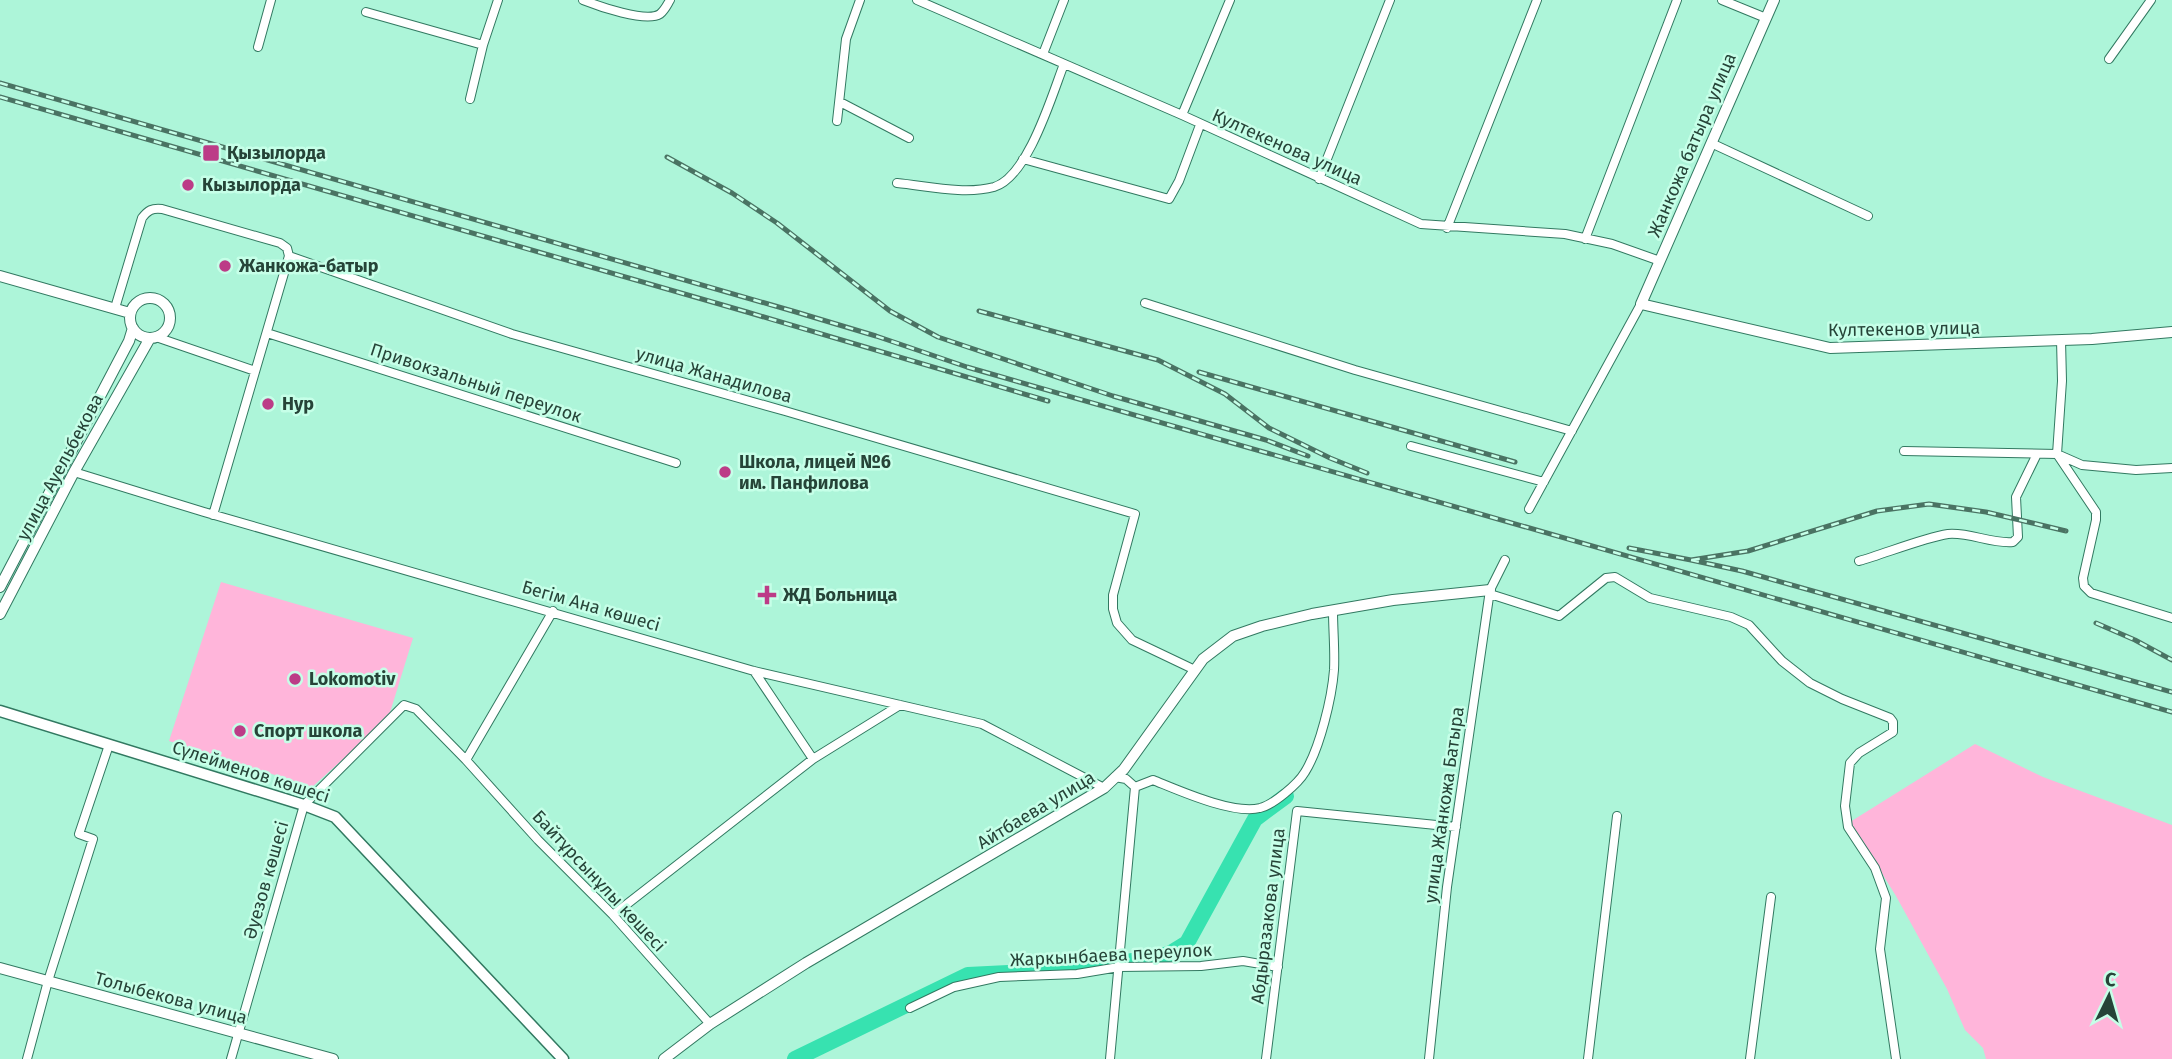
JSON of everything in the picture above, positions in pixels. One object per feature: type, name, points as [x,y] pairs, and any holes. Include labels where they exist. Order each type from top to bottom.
[{"type":"main road","name":"Сүлейменов көшесі","points":[[0,711],[335,817],[563,1059]]},
{"type":"street","points":[[258,47],[271,0]]},
{"type":"street","points":[[470,99],[483,45],[498,0]]},
{"type":"street","points":[[583,0],[605,8],[650,17],[658,15],[670,0]]},
{"type":"street","points":[[837,121],[846,39],[860,0]]},
{"type":"street","name":"Култекенова улица","points":[[917,0],[1182,115],[1421,224],[1447,228],[1564,234],[1612,244],[1660,261]]},
{"type":"street","points":[[1043,54],[1064,0]]},
{"type":"street","points":[[1182,115],[1230,0]]},
{"type":"street","points":[[1319,179],[1390,0]]},
{"type":"street","points":[[1447,228],[1537,0]]},
{"type":"street","points":[[1585,239],[1677,0]]},
{"type":"street","points":[[1721,0],[1766,18]]},
{"type":"street","name":"Жанкожа батыра улица","points":[[1641,304],[1774,0]]},
{"type":"street","points":[[2109,59],[2151,0]]},
{"type":"street","points":[[366,12],[483,45]]},
{"type":"street","points":[[897,183],[967,190],[995,186],[1011,177],[1023,159],[1064,64]]},
{"type":"street","points":[[840,102],[909,138]]},
{"type":"street","points":[[1023,159],[1169,199],[1179,181],[1200,125]]},
{"type":"street","points":[[1711,143],[1868,216]]},
{"type":"street","name":"улица Жанадилова","points":[[116,308],[142,218],[153,208],[162,209],[280,243],[287,248],[289,256],[512,334],[1135,514],[1113,594],[1117,623],[1132,640],[1195,670]]},
{"type":"street","points":[[213,515],[289,256]]},
{"type":"street","points":[[0,276],[130,313]]},
{"type":"street","points":[[153,337],[162,333],[170,320],[169,313],[160,301],[146,298],[134,306],[130,313],[133,328],[143,337],[153,337],[256,371]]},
{"type":"street","points":[[1144,303],[1354,370],[1572,431]]},
{"type":"street","points":[[1529,509],[1641,304]]},
{"type":"street","name":"Култекенов улица","points":[[1641,304],[1830,348],[2061,340],[2172,332]]},
{"type":"street","name":"улица Ауельбекова","points":[[0,587],[129,341],[133,328]]},
{"type":"street","name":"Привокзальный переулок","points":[[267,332],[676,463]]},
{"type":"street","name":"улица Ауельбекова","points":[[0,614],[74,472],[153,337]]},
{"type":"street","points":[[2061,340],[2062,381],[2057,454],[2096,513],[2083,578],[2084,586],[2091,593],[2172,618]]},
{"type":"street","points":[[1410,446],[1544,482]]},
{"type":"street","points":[[1904,451],[2057,454],[2082,465],[2136,470],[2172,468]]},
{"type":"street","points":[[1858,561],[1947,534],[1965,534],[2004,543],[2013,542],[2018,537],[2016,497],[2037,454]]},
{"type":"street","name":"Бегім Ана көшесі","points":[[63,468],[213,515],[754,671],[982,724],[1104,788]]},
{"type":"street","name":"улица Жанкожа Батыра","points":[[1429,1059],[1456,827],[1490,592],[1505,560]]},
{"type":"street","points":[[1490,592],[1559,616],[1606,578],[1615,577],[1650,598],[1731,617],[1749,625],[1782,661],[1810,683],[1884,715],[1894,722],[1893,732],[1889,736],[1858,753],[1850,763],[1845,806],[1848,827],[1875,868],[1886,898],[1880,949],[1896,1059]]},
{"type":"street","name":"Айтбаева улица","points":[[664,1059],[710,1024],[860,931],[1104,788],[1124,769],[1210,652],[1245,631],[1393,600],[1490,592]]},
{"type":"street","points":[[466,760],[553,611]]},
{"type":"street","points":[[1135,787],[1153,780],[1203,800],[1241,807],[1260,808],[1284,795],[1305,773],[1324,724],[1334,671],[1333,611]]},
{"type":"street","points":[[754,671],[813,759]]},
{"type":"street","name":"Әуезов көшесі","points":[[232,1059],[304,805],[404,705],[416,709],[466,760]]},
{"type":"street","points":[[613,915],[813,759],[900,705]]},
{"type":"street","points":[[27,1059],[48,981],[93,839],[79,834],[109,745]]},
{"type":"street","name":"Байтұрсынұлы көшесі","points":[[466,760],[538,840],[613,915],[710,1024]]},
{"type":"street","points":[[1115,777],[1126,779],[1135,787]]},
{"type":"street","points":[[1110,1059],[1135,787]]},
{"type":"street","name":"Абдыразакова улица","points":[[1266,1059],[1297,811],[1456,827]]},
{"type":"street","points":[[1588,1059],[1617,817]]},
{"type":"street","points":[[1751,1059],[1771,897]]},
{"type":"street","name":"Жаркынбаева переулок","points":[[910,1008],[954,987],[999,977],[1077,974],[1119,967],[1201,966],[1243,961],[1278,967]]},
{"type":"street","name":"Толыбекова улица","points":[[0,968],[333,1059]]},
{"type":"shaded area","name":"Lokomotiv","points":[[221,582],[413,638],[388,719],[312,787],[169,741]]},
{"type":"shaded area","points":[[1975,744],[2043,777],[2172,825],[2172,1059],[1986,1059],[1983,1048],[1965,1030],[1947,989],[1896,896],[1850,822]]},
{"type":"waterway","points":[[795,1059],[968,975],[1069,970],[1169,954],[1187,943],[1255,819],[1286,796]]},
{"type":"railway","points":[[0,83],[796,312],[967,367],[2172,712]]},
{"type":"railway","points":[[0,97],[1048,401]]},
{"type":"railway","points":[[667,157],[732,193],[777,223],[890,311],[938,337],[1113,396],[1266,440],[1308,456]]},
{"type":"railway","points":[[979,311],[1158,360],[1225,394],[1269,428],[1367,473]]},
{"type":"railway","points":[[1199,372],[1515,462]]},
{"type":"railway","points":[[1629,548],[1691,560],[1748,551],[1877,511],[1929,504],[1986,512],[2066,531]]},
{"type":"railway","points":[[1691,560],[1742,571],[2172,692]]},
{"type":"railway","points":[[2096,623],[2172,660]]},
{"type":"place","name":"Қызылорда","points":[[211,153]]},
{"type":"place","name":"Кызылорда","points":[[188,185]]},
{"type":"place","name":"Жанкожа-батыр","points":[[225,266]]},
{"type":"place","name":"Нур","points":[[268,404]]},
{"type":"place","name":"Школа, лицей №6 им. Панфилова","points":[[725,472]]},
{"type":"place","name":"ЖД Больница","points":[[767,595]]},
{"type":"place","name":"Lokomotiv","points":[[295,679]]},
{"type":"place","name":"Спорт школа","points":[[240,731]]}]
